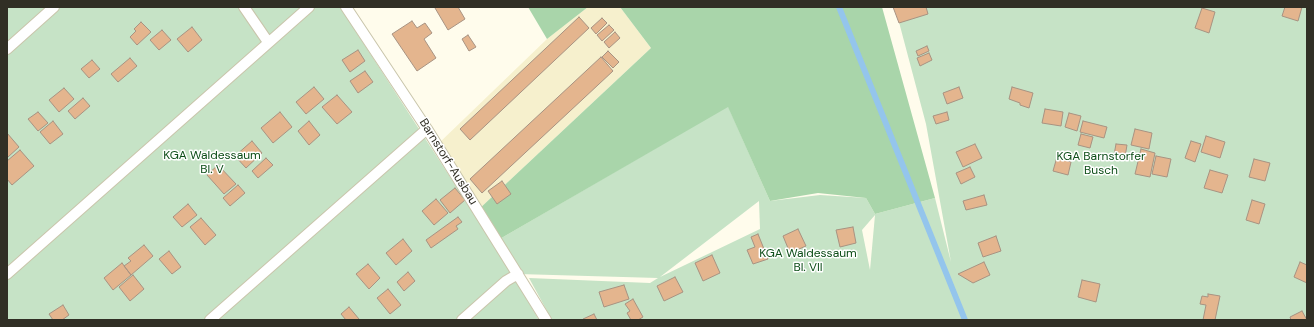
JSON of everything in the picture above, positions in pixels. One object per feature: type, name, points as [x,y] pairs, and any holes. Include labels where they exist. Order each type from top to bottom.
[{"type":"lane","points":[[7,49],[54,7]]},
{"type":"lane","points":[[244,7],[268,42]]},
{"type":"lane","points":[[7,274],[309,7]]},
{"type":"lane","name":"Barnstorf-Ausbau","points":[[346,7],[427,129],[546,320]]},
{"type":"lane","points":[[210,320],[427,129]]},
{"type":"lane","points":[[462,320],[506,281],[518,274]]},
{"type":"shaded area","points":[[588,7],[620,7],[651,48],[478,210],[437,145],[547,39]]},
{"type":"green space","name":"KGA Waldessaum Bl. V","points":[[7,7],[340,7],[498,251],[539,320],[7,320]]},
{"type":"green space","points":[[528,7],[588,7],[547,39]]},
{"type":"green space","points":[[620,7],[882,7],[935,198],[875,214],[866,198],[818,193],[770,201],[728,107],[498,240],[478,210],[651,48]]},
{"type":"green space","name":"KGA Barnstorfer Busch","points":[[895,7],[1307,7],[1307,320],[552,320],[529,278],[650,283],[658,278],[518,274],[498,240],[728,106],[770,201],[820,195],[866,198],[875,214],[935,198],[951,262],[926,124]],"holes":[[[759,201],[760,229],[660,277]],[[875,215],[870,270],[862,230]]]},
{"type":"building","points":[[458,7],[465,19],[448,30],[435,8]]},
{"type":"building","points":[[893,7],[926,7],[928,14],[899,23]]},
{"type":"building","points":[[1285,7],[1302,7],[1298,21],[1282,16]]},
{"type":"building","points":[[1202,8],[1215,12],[1209,33],[1195,28]]},
{"type":"building","points":[[579,17],[589,28],[470,140],[460,129]]},
{"type":"building","points":[[602,18],[607,23],[596,34],[591,28]]},
{"type":"building","points":[[412,21],[417,28],[425,23],[432,33],[424,39],[436,58],[417,71],[392,34]]},
{"type":"building","points":[[141,22],[151,32],[137,45],[130,37],[136,31],[134,29]]},
{"type":"building","points":[[609,25],[614,30],[602,41],[597,35]]},
{"type":"building","points":[[192,27],[202,40],[188,52],[177,39]]},
{"type":"building","points":[[162,30],[171,40],[159,50],[150,40]]},
{"type":"building","points":[[615,32],[620,38],[609,48],[604,42]]},
{"type":"building","points":[[468,35],[476,47],[469,51],[462,39]]},
{"type":"building","points":[[927,46],[929,51],[918,56],[916,51]]},
{"type":"building","points":[[358,50],[365,61],[350,72],[342,60]]},
{"type":"building","points":[[608,51],[619,62],[613,68],[602,57]]},
{"type":"building","points":[[929,53],[932,60],[920,66],[917,58]]},
{"type":"building","points":[[601,57],[613,71],[482,193],[470,179]]},
{"type":"building","points":[[130,58],[137,66],[118,82],[111,74]]},
{"type":"building","points":[[92,60],[100,69],[89,78],[81,69]]},
{"type":"building","points":[[365,71],[373,82],[358,93],[350,81]]},
{"type":"building","points":[[314,87],[324,99],[306,114],[296,102]]},
{"type":"building","points":[[959,87],[963,98],[947,104],[943,93]]},
{"type":"building","points":[[1012,87],[1033,93],[1029,108],[1009,99]]},
{"type":"building","points":[[64,88],[74,99],[59,112],[49,100]]},
{"type":"building","points":[[337,95],[352,112],[337,124],[322,107]]},
{"type":"building","points":[[83,98],[90,106],[75,119],[68,111]]},
{"type":"building","points":[[1045,109],[1063,112],[1061,126],[1042,123]]},
{"type":"building","points":[[38,112],[48,123],[38,131],[28,119]]},
{"type":"building","points":[[280,112],[292,127],[273,143],[261,128]]},
{"type":"building","points":[[947,112],[949,120],[936,124],[933,116]]},
{"type":"building","points":[[1069,113],[1081,116],[1077,131],[1065,127]]},
{"type":"building","points":[[53,121],[63,134],[50,144],[40,132]]},
{"type":"building","points":[[309,121],[320,135],[309,145],[298,131]]},
{"type":"building","points":[[1083,121],[1107,127],[1104,138],[1080,132]]},
{"type":"building","points":[[1135,129],[1152,133],[1149,149],[1131,145]]},
{"type":"building","points":[[7,133],[19,147],[8,157],[7,156]]},
{"type":"building","points":[[1081,134],[1093,137],[1090,148],[1078,145]]},
{"type":"building","points":[[1206,136],[1225,142],[1220,158],[1201,152]]},
{"type":"building","points":[[252,141],[262,153],[246,168],[235,156]]},
{"type":"building","points":[[1191,141],[1201,144],[1195,162],[1185,158]]},
{"type":"building","points":[[975,144],[982,158],[963,167],[956,152]]},
{"type":"building","points":[[1116,144],[1127,145],[1125,157],[1114,155]]},
{"type":"building","points":[[1141,149],[1155,153],[1150,177],[1135,174]]},
{"type":"building","points":[[20,150],[34,166],[12,185],[7,179],[7,161]]},
{"type":"building","points":[[1156,156],[1171,159],[1167,177],[1152,174]]},
{"type":"building","points":[[1057,157],[1071,162],[1068,175],[1053,171]]},
{"type":"building","points":[[266,158],[273,165],[258,178],[252,171]]},
{"type":"building","points":[[1254,159],[1270,163],[1265,181],[1249,177]]},
{"type":"building","points":[[218,165],[236,184],[224,194],[207,175]]},
{"type":"building","points":[[970,167],[975,177],[961,184],[956,173]]},
{"type":"building","points":[[1210,170],[1228,175],[1222,193],[1204,188]]},
{"type":"building","points":[[502,181],[511,194],[497,204],[488,191]]},
{"type":"building","points":[[238,185],[245,193],[230,206],[223,198]]},
{"type":"building","points":[[455,188],[465,200],[450,213],[440,200]]},
{"type":"building","points":[[984,195],[987,205],[966,210],[963,201]]},
{"type":"building","points":[[436,199],[448,213],[434,225],[422,211]]},
{"type":"building","points":[[1252,200],[1265,204],[1259,224],[1246,220]]},
{"type":"building","points":[[188,204],[197,215],[182,227],[173,217]]},
{"type":"building","points":[[458,217],[462,222],[456,226],[458,229],[431,248],[426,240]]},
{"type":"building","points":[[201,218],[216,235],[205,245],[190,227]]},
{"type":"building","points":[[853,227],[856,243],[840,247],[836,230]]},
{"type":"building","points":[[798,229],[806,246],[790,253],[783,236]]},
{"type":"building","points":[[758,234],[768,259],[753,264],[747,250],[755,247],[751,237]]},
{"type":"building","points":[[996,236],[1001,251],[983,257],[978,243]]},
{"type":"building","points":[[403,239],[412,251],[396,265],[386,253]]},
{"type":"building","points":[[144,245],[153,256],[131,275],[124,266],[131,261],[128,258]]},
{"type":"building","points":[[169,251],[181,267],[172,274],[159,259]]},
{"type":"building","points":[[712,255],[720,273],[703,281],[695,263]]},
{"type":"building","points":[[984,262],[990,275],[973,283],[958,274]]},
{"type":"building","points":[[1300,262],[1307,265],[1307,283],[1294,277]]},
{"type":"building","points":[[122,263],[131,275],[113,290],[104,278]]},
{"type":"building","points":[[368,264],[380,278],[369,289],[356,274]]},
{"type":"building","points":[[408,272],[415,281],[404,291],[397,282]]},
{"type":"building","points":[[133,275],[144,289],[130,301],[119,287]]},
{"type":"building","points":[[675,277],[683,292],[664,301],[657,286]]},
{"type":"building","points":[[1082,280],[1100,284],[1096,302],[1078,297]]},
{"type":"building","points":[[624,285],[629,299],[604,307],[599,292]]},
{"type":"building","points":[[388,289],[401,305],[390,314],[377,298]]},
{"type":"building","points":[[1208,294],[1220,296],[1215,320],[1203,320],[1206,305],[1200,304],[1202,296],[1208,297]]},
{"type":"building","points":[[633,299],[643,317],[638,320],[631,320],[627,313],[630,311],[625,304]]},
{"type":"building","points":[[63,305],[69,315],[62,320],[53,320],[49,314]]},
{"type":"building","points":[[349,307],[359,319],[358,320],[346,320],[341,314]]},
{"type":"building","points":[[1302,311],[1307,320],[1291,320],[1290,317]]},
{"type":"building","points":[[594,314],[597,320],[583,320],[583,319]]},
{"type":"waterway","points":[[839,7],[965,320]]},
{"type":"park label","name":"KGA Waldessaum Bl. VII","points":[[808,261]]}]
